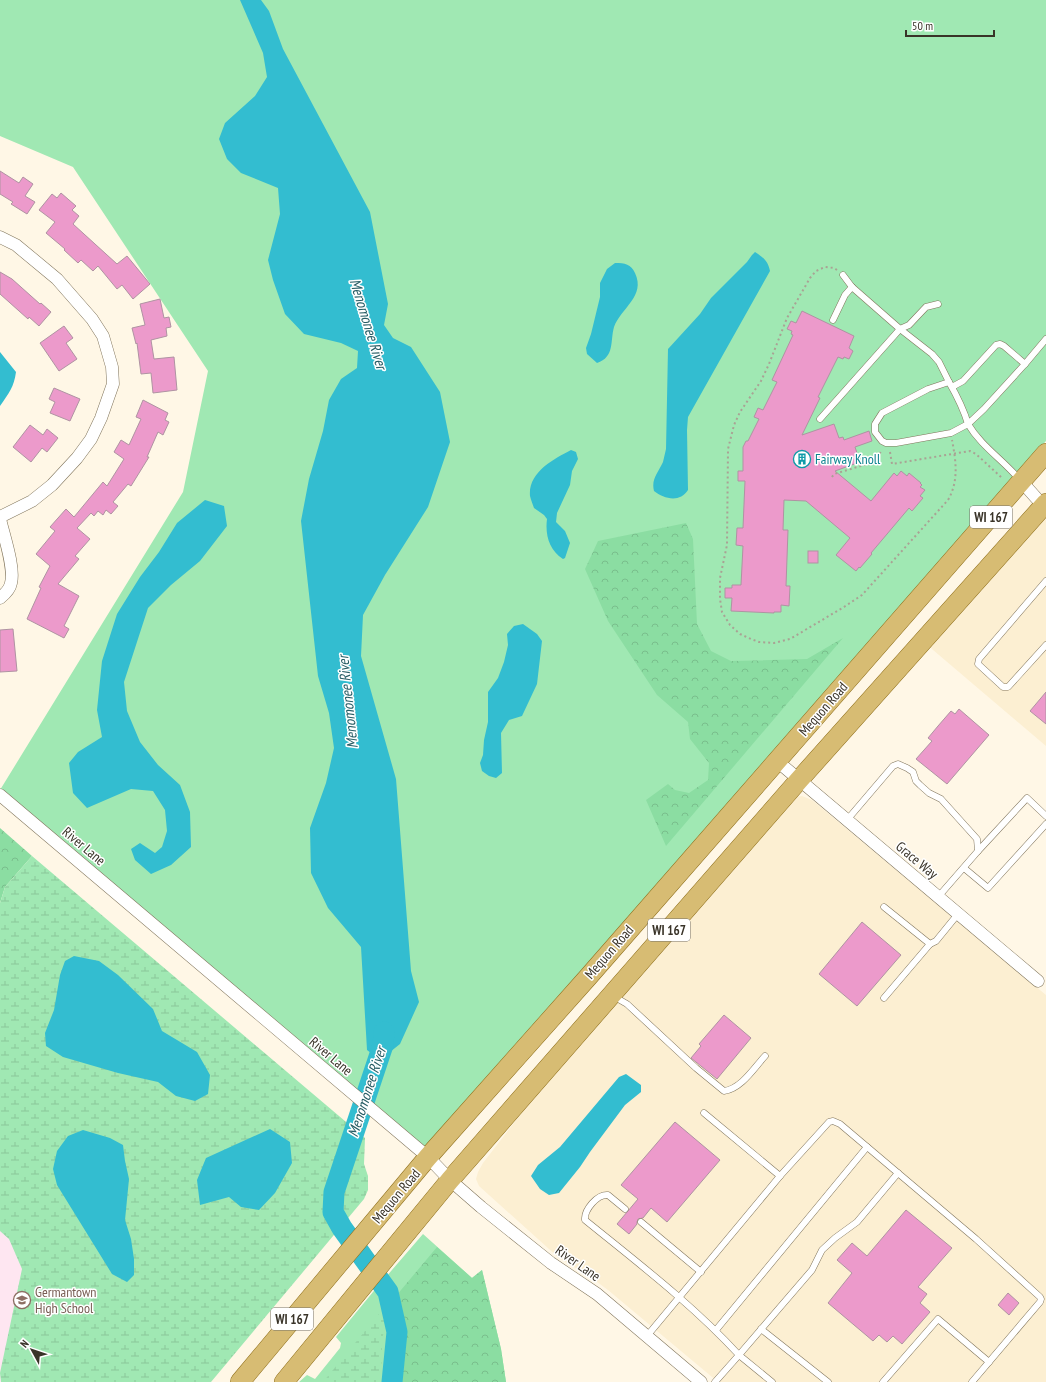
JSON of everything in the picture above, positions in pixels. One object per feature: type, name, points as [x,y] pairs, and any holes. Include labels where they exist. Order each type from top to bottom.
[{"type":"main road","name":"Mequon Road","points":[[240,1382],[428,1157],[589,976],[1046,453]]},
{"type":"main road","name":"Mequon Road","points":[[284,1382],[450,1180],[799,780],[1045,506]]},
{"type":"main road","points":[[589,976],[611,995]]},
{"type":"street","points":[[0,236],[16,245],[57,279],[92,319],[103,336],[112,367],[113,384],[102,418],[91,440],[77,458],[52,485],[32,501],[0,518],[12,572],[11,584],[0,598]]},
{"type":"street","points":[[1022,482],[1045,506]]},
{"type":"street","name":"Grace Way","points":[[777,761],[1038,981]]},
{"type":"street","name":"River Lane","points":[[0,795],[428,1157],[450,1180],[481,1207],[551,1264],[567,1276],[597,1294],[702,1382]]},
{"type":"lane","points":[[843,275],[852,287],[900,329],[932,354],[962,405],[968,424],[974,434],[1010,468],[1022,482]]},
{"type":"lane","points":[[832,320],[845,295],[852,287]]},
{"type":"lane","points":[[820,419],[900,329],[909,325],[926,308],[938,304]]},
{"type":"lane","points":[[1025,364],[1004,346],[1000,344],[996,345],[963,381],[928,390],[882,413],[875,424],[875,432],[882,441],[886,443],[896,443],[951,433],[968,424],[984,409],[1025,364],[1046,339]]},
{"type":"lane","points":[[1046,581],[979,660],[978,664],[1003,687],[1008,687],[1046,645]]},
{"type":"lane","points":[[847,820],[893,766],[902,764],[913,772],[916,781],[920,785],[941,799],[977,839],[978,851]]},
{"type":"lane","points":[[938,897],[1027,798],[1046,816]]},
{"type":"lane","points":[[964,868],[988,888],[1046,824]]},
{"type":"lane","points":[[884,907],[930,944]]},
{"type":"lane","points":[[884,998],[930,944],[936,941],[958,914]]},
{"type":"lane","points":[[611,995],[627,1004],[696,1068],[724,1091],[738,1086],[765,1056]]},
{"type":"lane","points":[[704,1113],[780,1176]]},
{"type":"lane","points":[[647,1336],[780,1176],[828,1122],[833,1121],[840,1124],[976,1239],[1041,1299],[972,1382]]},
{"type":"lane","points":[[716,1330],[867,1147]]},
{"type":"lane","points":[[715,1382],[812,1270],[822,1250],[835,1238],[857,1222],[898,1173]]},
{"type":"lane","points":[[625,1209],[608,1195],[599,1196],[586,1212],[584,1220],[680,1297],[716,1330],[739,1354],[772,1382]]},
{"type":"lane","points":[[641,1222],[701,1272]]},
{"type":"lane","points":[[883,1382],[938,1319],[989,1362]]},
{"type":"lane","points":[[761,1329],[828,1382]]},
{"type":"path","points":[[843,275],[834,268],[825,267],[816,271],[810,278],[787,318],[761,381],[740,412],[734,425],[728,449],[727,545],[720,578],[720,599],[722,612],[730,625],[740,634],[759,642],[774,642],[790,639],[862,595],[948,500],[953,492],[956,471],[955,453],[951,433]]},
{"type":"path","points":[[832,477],[834,474],[871,462],[876,459],[881,450],[890,452],[892,464],[970,451],[1002,478]]},
{"type":"shaded area","points":[[1046,507],[1046,746],[926,644]]},
{"type":"shaded area","points":[[802,796],[812,800],[1046,995],[1046,1382],[718,1382],[608,1290],[589,1276],[559,1258],[479,1186],[476,1179],[483,1163],[533,1098],[795,797]]},
{"type":"shaded area","name":"Germantown High School","points":[[0,1188],[51,1269],[39,1382],[0,1382]]},
{"type":"green space","points":[[0,0],[1046,0],[1046,441],[428,1157],[0,790],[183,492],[208,371],[73,167],[0,136]]},
{"type":"green space","points":[[686,523],[693,539],[697,624],[711,651],[731,661],[807,659],[843,638],[666,846],[646,800],[668,784],[675,790],[689,793],[708,780],[709,763],[690,739],[688,722],[657,695],[608,621],[585,569],[598,541]]},
{"type":"green space","points":[[0,828],[32,856],[5,887],[0,903]]},
{"type":"green space","points":[[32,856],[365,1138],[364,1164],[368,1176],[368,1190],[364,1199],[211,1382],[1,1382],[0,1373],[22,1269],[9,1239],[0,1231],[0,903],[5,887]]},
{"type":"green space","points":[[423,1234],[472,1278],[482,1270],[501,1349],[506,1382],[299,1382],[307,1375],[315,1379],[340,1348],[341,1343],[336,1337]]},
{"type":"green space","points":[[437,1247],[472,1278],[482,1270],[501,1349],[506,1382],[400,1382],[404,1325],[402,1308],[396,1296]]},
{"type":"green space","points":[[383,1309],[386,1321],[382,1340],[380,1382],[323,1382]]},
{"type":"water","points":[[240,0],[261,0],[269,11],[283,49],[370,212],[388,304],[384,325],[393,338],[411,347],[440,392],[450,442],[428,507],[385,575],[363,615],[361,656],[396,779],[411,971],[419,1002],[400,1044],[380,1060],[367,1050],[361,947],[328,908],[311,873],[310,828],[326,783],[334,748],[329,713],[318,676],[301,521],[309,479],[323,431],[329,400],[341,379],[357,368],[358,351],[341,343],[304,334],[285,314],[273,280],[268,260],[280,214],[278,188],[241,173],[227,159],[219,139],[225,123],[255,96],[267,77],[263,53]]},
{"type":"water","points":[[755,252],[765,260],[770,271],[688,417],[688,490],[681,497],[667,498],[654,491],[653,483],[663,462],[666,449],[668,349],[700,314],[711,298]]},
{"type":"water","points":[[615,263],[625,264],[632,268],[638,281],[637,288],[631,302],[617,320],[614,327],[611,348],[607,357],[597,363],[587,354],[586,348],[600,297],[600,283],[607,269]]},
{"type":"water","points":[[0,352],[16,372],[12,386],[0,406]]},
{"type":"water","points":[[571,450],[576,452],[578,459],[572,471],[570,485],[557,513],[556,522],[565,531],[570,543],[565,558],[563,559],[551,547],[547,536],[547,519],[534,508],[530,496],[530,488],[533,480],[543,467]]},
{"type":"water","points":[[205,500],[224,506],[227,526],[200,561],[171,585],[148,608],[124,682],[127,711],[140,742],[158,765],[180,785],[190,812],[191,847],[171,865],[151,874],[135,860],[131,849],[140,843],[155,853],[162,847],[167,831],[165,810],[153,791],[131,789],[87,808],[73,793],[69,763],[78,752],[102,737],[97,710],[102,661],[117,614],[177,523]]},
{"type":"water","points":[[523,624],[537,634],[542,641],[537,684],[522,716],[509,720],[501,733],[502,773],[496,778],[489,776],[482,771],[480,763],[483,755],[484,740],[488,722],[488,692],[498,678],[504,662],[508,645],[507,634],[514,626]]},
{"type":"water","points":[[74,956],[99,961],[118,975],[153,1009],[162,1031],[197,1052],[210,1075],[208,1094],[195,1101],[176,1096],[158,1082],[118,1073],[63,1057],[46,1046],[45,1033],[54,1010],[60,975],[65,961]]},
{"type":"water","points":[[626,1074],[641,1085],[641,1092],[625,1105],[580,1167],[559,1193],[549,1195],[540,1189],[531,1176],[538,1165],[560,1147],[619,1077]]},
{"type":"water","points":[[270,1129],[290,1142],[292,1163],[275,1193],[259,1210],[241,1207],[229,1197],[200,1205],[197,1180],[206,1158]]},
{"type":"water","points":[[83,1130],[110,1138],[123,1145],[129,1179],[125,1220],[131,1239],[134,1259],[134,1275],[127,1282],[112,1274],[57,1185],[53,1169],[57,1151],[68,1136]]},
{"type":"building","points":[[0,171],[19,183],[23,177],[33,184],[25,196],[35,202],[27,214],[11,204],[13,202],[0,194]]},
{"type":"building","points":[[61,193],[76,206],[72,210],[79,216],[73,224],[117,264],[127,256],[150,284],[133,299],[122,285],[117,289],[98,266],[93,271],[81,260],[78,263],[64,250],[65,249],[46,233],[55,222],[39,210],[52,194],[57,198]]},
{"type":"building","points":[[0,272],[12,279],[51,312],[39,326],[29,317],[28,319],[0,294]]},
{"type":"building","points":[[160,299],[164,318],[169,317],[171,327],[166,328],[167,336],[151,340],[154,359],[174,357],[177,390],[153,393],[151,373],[141,374],[137,343],[136,344],[132,328],[145,325],[140,304]]},
{"type":"building","name":"Fairway Knoll","points":[[802,311],[854,336],[849,348],[853,351],[849,359],[838,357],[818,397],[820,398],[802,435],[834,424],[839,438],[843,437],[844,440],[869,431],[872,441],[855,447],[860,462],[835,471],[871,501],[894,473],[897,476],[901,471],[907,476],[909,473],[921,483],[922,485],[920,487],[925,490],[920,496],[923,498],[912,511],[909,508],[871,553],[872,554],[856,571],[836,555],[850,538],[806,501],[784,500],[783,530],[788,530],[786,586],[790,586],[789,606],[781,605],[781,612],[774,613],[731,611],[732,598],[725,598],[725,588],[732,588],[732,585],[741,585],[743,546],[736,545],[737,528],[743,528],[745,481],[738,481],[738,471],[743,471],[743,447],[746,441],[748,441],[759,419],[754,417],[758,408],[763,410],[777,382],[772,380],[793,335],[791,334],[792,331],[787,329],[791,321],[796,323]]},
{"type":"building","points":[[64,326],[73,338],[66,343],[77,359],[59,371],[40,343]]},
{"type":"building","points":[[54,388],[80,399],[70,421],[50,413],[55,402],[49,399]]},
{"type":"building","points":[[143,400],[168,413],[165,420],[169,422],[163,435],[158,432],[147,457],[149,457],[131,486],[128,484],[113,502],[118,506],[111,514],[106,510],[103,515],[98,511],[94,516],[91,513],[77,528],[90,539],[75,556],[79,559],[58,584],[79,596],[64,626],[69,629],[64,638],[27,619],[41,588],[39,587],[50,566],[36,554],[55,531],[50,527],[66,509],[74,517],[103,482],[107,486],[124,459],[114,452],[121,440],[129,445],[141,419],[136,417]]},
{"type":"building","points":[[30,425],[43,435],[47,429],[58,438],[47,452],[42,448],[31,462],[13,447]]},
{"type":"building","points":[[808,551],[818,551],[818,563],[808,563]]},
{"type":"building","points":[[13,629],[17,671],[0,672],[0,630]]},
{"type":"building","points":[[1046,692],[1046,724],[1030,711]]},
{"type":"building","points":[[959,709],[989,735],[947,784],[916,759],[932,741],[928,738],[938,726],[951,711],[955,714]]},
{"type":"building","points":[[862,922],[901,955],[857,1006],[819,974]]},
{"type":"building","points":[[724,1015],[751,1038],[717,1079],[691,1058],[701,1046],[699,1044]]},
{"type":"building","points":[[675,1122],[720,1160],[667,1222],[651,1208],[643,1218],[638,1219],[637,1224],[629,1234],[617,1224],[638,1199],[621,1185]]},
{"type":"building","points":[[906,1210],[952,1248],[918,1287],[927,1294],[920,1303],[930,1312],[902,1344],[893,1336],[887,1342],[879,1335],[873,1341],[828,1303],[852,1273],[837,1260],[852,1243],[867,1256]]},
{"type":"building","points":[[1008,1293],[1019,1303],[1009,1315],[998,1305]]},
{"type":"waterway","name":"Menomonee River","points":[[384,1032],[383,1045],[334,1192],[333,1212],[342,1228],[388,1292],[397,1332],[392,1382]]},
{"type":"place","name":"Fairway Knoll","points":[[802,459]]},
{"type":"place","name":"Germantown High School","points":[[22,1300]]}]
